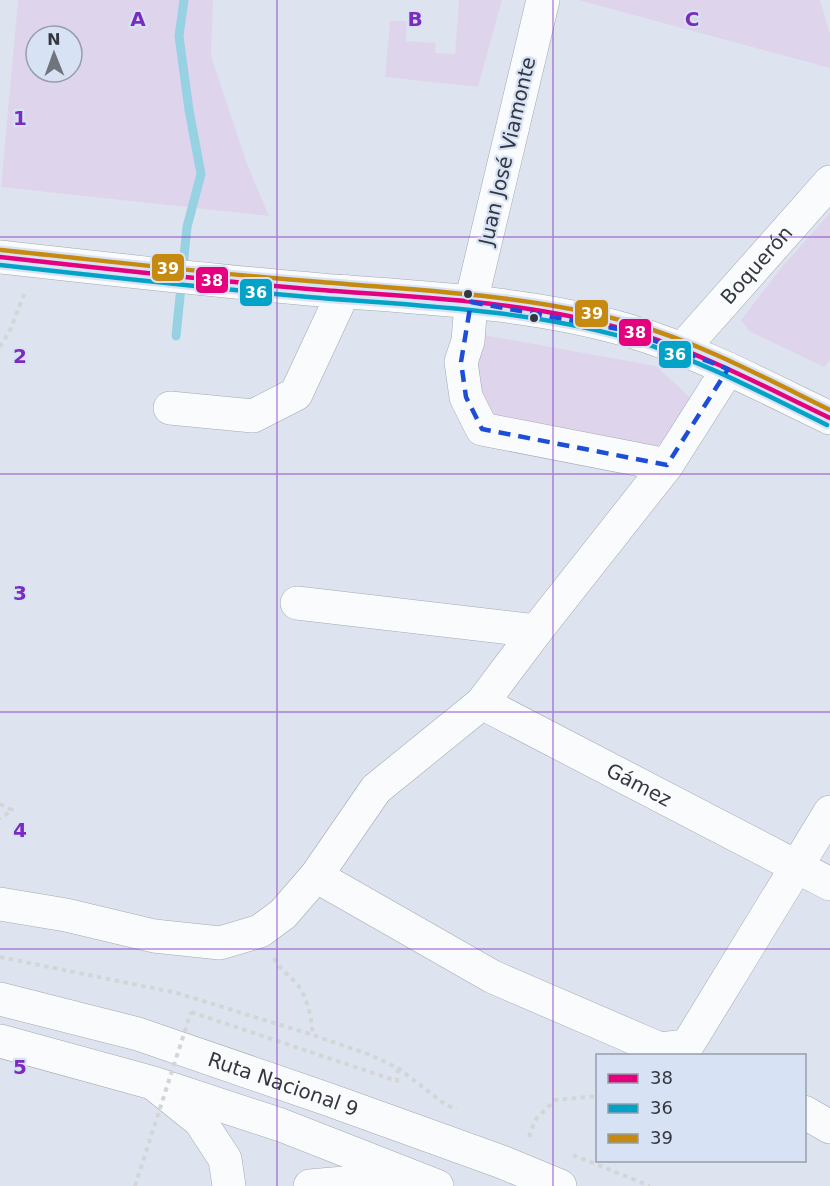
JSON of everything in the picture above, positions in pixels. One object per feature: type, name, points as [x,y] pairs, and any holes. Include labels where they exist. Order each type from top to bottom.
[{"type":"main road","name":"Juan José Viamonte","points":[[543,0],[471,302],[468,341],[461,362],[466,397],[482,429],[667,465]]},
{"type":"main road","name":"Boquerón","points":[[683,348],[830,182]]},
{"type":"main road","points":[[0,257],[254,284],[471,302],[578,318],[683,348],[830,418]]},
{"type":"main road","points":[[170,408],[252,416],[296,394],[344,291]]},
{"type":"main road","points":[[0,904],[66,915],[154,936],[220,944],[260,931],[284,914],[316,876],[376,789],[482,703],[667,465],[728,369]]},
{"type":"main road","points":[[297,603],[536,631]]},
{"type":"main road","name":"Gámez","points":[[482,703],[830,884]]},
{"type":"main road","points":[[316,876],[493,977],[660,1048],[696,1051],[795,866],[830,812]]},
{"type":"main road","name":"Ruta Nacional 9","points":[[0,999],[138,1034],[327,1099],[501,1162],[560,1186]]},
{"type":"main road","name":"Ruta Nacional 9","points":[[0,1041],[153,1083],[281,1125],[425,1181]]},
{"type":"main road","points":[[153,1083],[200,1121],[225,1159],[229,1186]]},
{"type":"main road","points":[[806,1113],[830,1127]]},
{"type":"main road","points":[[310,1186],[425,1181]]},
{"type":"path","points":[[0,348],[10,330],[38,261]]},
{"type":"path","points":[[0,804],[12,810],[0,819]]},
{"type":"path","points":[[260,931],[277,965],[298,985],[311,1012],[313,1035]]},
{"type":"path","points":[[0,957],[177,993],[313,1035],[368,1054],[398,1068],[446,1105],[467,1113]]},
{"type":"path","points":[[135,1186],[191,1012],[397,1081],[398,1068]]},
{"type":"path","points":[[519,1133],[529,1137],[535,1120],[555,1100],[596,1096]]},
{"type":"path","points":[[573,1154],[650,1186]]},
{"type":"highlighted area","points":[[471,302],[629,331],[728,369],[667,465],[482,429],[466,397],[461,362]]},
{"type":"shaded area","points":[[18,0],[213,0],[211,56],[246,161],[269,216],[1,187]]},
{"type":"shaded area","points":[[459,0],[502,0],[478,87],[385,77],[390,21],[407,21],[406,41],[436,43],[435,53],[455,54]]},
{"type":"shaded area","points":[[578,0],[820,0],[830,34],[830,68]]},
{"type":"shaded area","points":[[830,213],[830,360],[824,367],[749,331],[741,320],[782,267]]},
{"type":"shaded area","points":[[484,335],[656,366],[694,401],[653,452],[494,419],[472,374]]},
{"type":"waterway","points":[[176,336],[187,227],[201,174],[179,36],[184,0]]},
{"type":"transit line","name":"39","points":[[1,250],[241,275],[477,295],[555,306],[657,331],[732,362],[830,410]]},
{"type":"transit line","name":"38","points":[[0,257],[241,283],[477,302],[554,313],[656,339],[732,371],[830,418]]},
{"type":"transit line","name":"36","points":[[0,265],[241,291],[475,310],[551,321],[653,346],[729,377],[827,425]]}]
